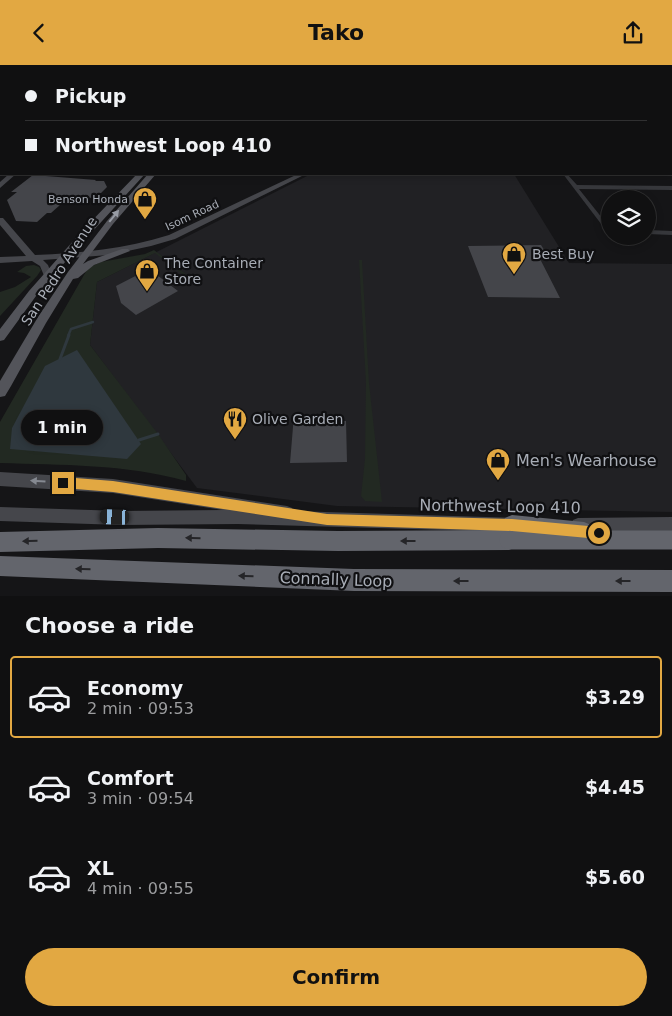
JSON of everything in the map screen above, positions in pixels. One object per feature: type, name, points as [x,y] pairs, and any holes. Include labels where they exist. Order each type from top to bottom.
[{"type":"highway","points":[[0,542],[158,538],[338,541],[510,533],[672,540]]},
{"type":"highway","name":"Connally Loop","points":[[0,566],[354,581],[672,581]]},
{"type":"main road","points":[[190,65],[234,65]]},
{"type":"main road","points":[[0,186],[12,175]]},
{"type":"main road","name":"San Pedro Avenue","points":[[0,337],[65,256],[140,175]]},
{"type":"main road","name":"San Pedro Avenue","points":[[0,392],[20,363],[47,311],[84,255],[115,215],[151,175]]},
{"type":"main road","name":"Isom Road","points":[[0,260],[124,251],[172,237],[300,175]]},
{"type":"main road","points":[[0,220],[32,257],[44,265],[48,276]]},
{"type":"main road","points":[[66,283],[90,263],[124,251]]},
{"type":"main road","name":"Northwest Loop 410","points":[[6,479],[113,486],[327,520]]},
{"type":"main road","name":"Northwest Loop 410","points":[[0,514],[327,520],[510,533],[672,524]]},
{"type":"street","points":[[0,65],[12,65]]},
{"type":"street","points":[[566,175],[601,222]]},
{"type":"street","points":[[574,187],[672,187]]},
{"type":"street","points":[[656,233],[672,233]]},
{"type":"shaded area","points":[[309,175],[515,175],[569,263],[672,264],[672,512],[337,506],[197,488],[90,345],[97,282]]},
{"type":"shaded area","points":[[154,250],[200,285],[198,286],[155,253],[97,282],[90,345],[158,434],[186,475],[186,481],[163,475],[117,468],[0,463],[0,422],[88,268],[101,262],[145,254]]},
{"type":"shaded area","points":[[359,260],[362,260],[369,383],[382,502],[365,501],[361,496],[365,459],[366,383]]},
{"type":"shaded area","points":[[34,265],[41,270],[37,276],[0,316],[0,292],[15,287],[31,277],[17,272],[26,266]]},
{"type":"shaded area","points":[[77,350],[141,444],[127,459],[10,449],[12,428],[45,366]]},
{"type":"building","points":[[33,175],[104,181],[107,187],[98,196],[92,198],[75,196],[51,213],[47,213],[37,222],[16,221],[7,200],[17,192],[11,192]]},
{"type":"building","name":"Best Buy","points":[[541,245],[546,253],[537,253],[560,298],[488,297],[468,246]]},
{"type":"building","name":"The Container Store","points":[[149,269],[178,291],[136,315],[121,303],[116,286]]},
{"type":"building","points":[[294,415],[336,415],[336,421],[346,421],[347,462],[290,463]]},
{"type":"waterway","points":[[68,336],[71,329],[93,322]]},
{"type":"waterway","points":[[60,359],[69,335]]},
{"type":"waterway","points":[[139,440],[158,434]]},
{"type":"place","name":"Benson Honda","points":[[145,220]]},
{"type":"place","name":"Best Buy","points":[[514,275]]},
{"type":"place","name":"The Container Store","points":[[147,292]]},
{"type":"place","name":"Olive Garden","points":[[235,440]]},
{"type":"place","name":"Men's Wearhouse","points":[[498,481]]},
{"type":"route","points":[[63,483],[113,486],[327,520],[512,525],[599,533]]}]
